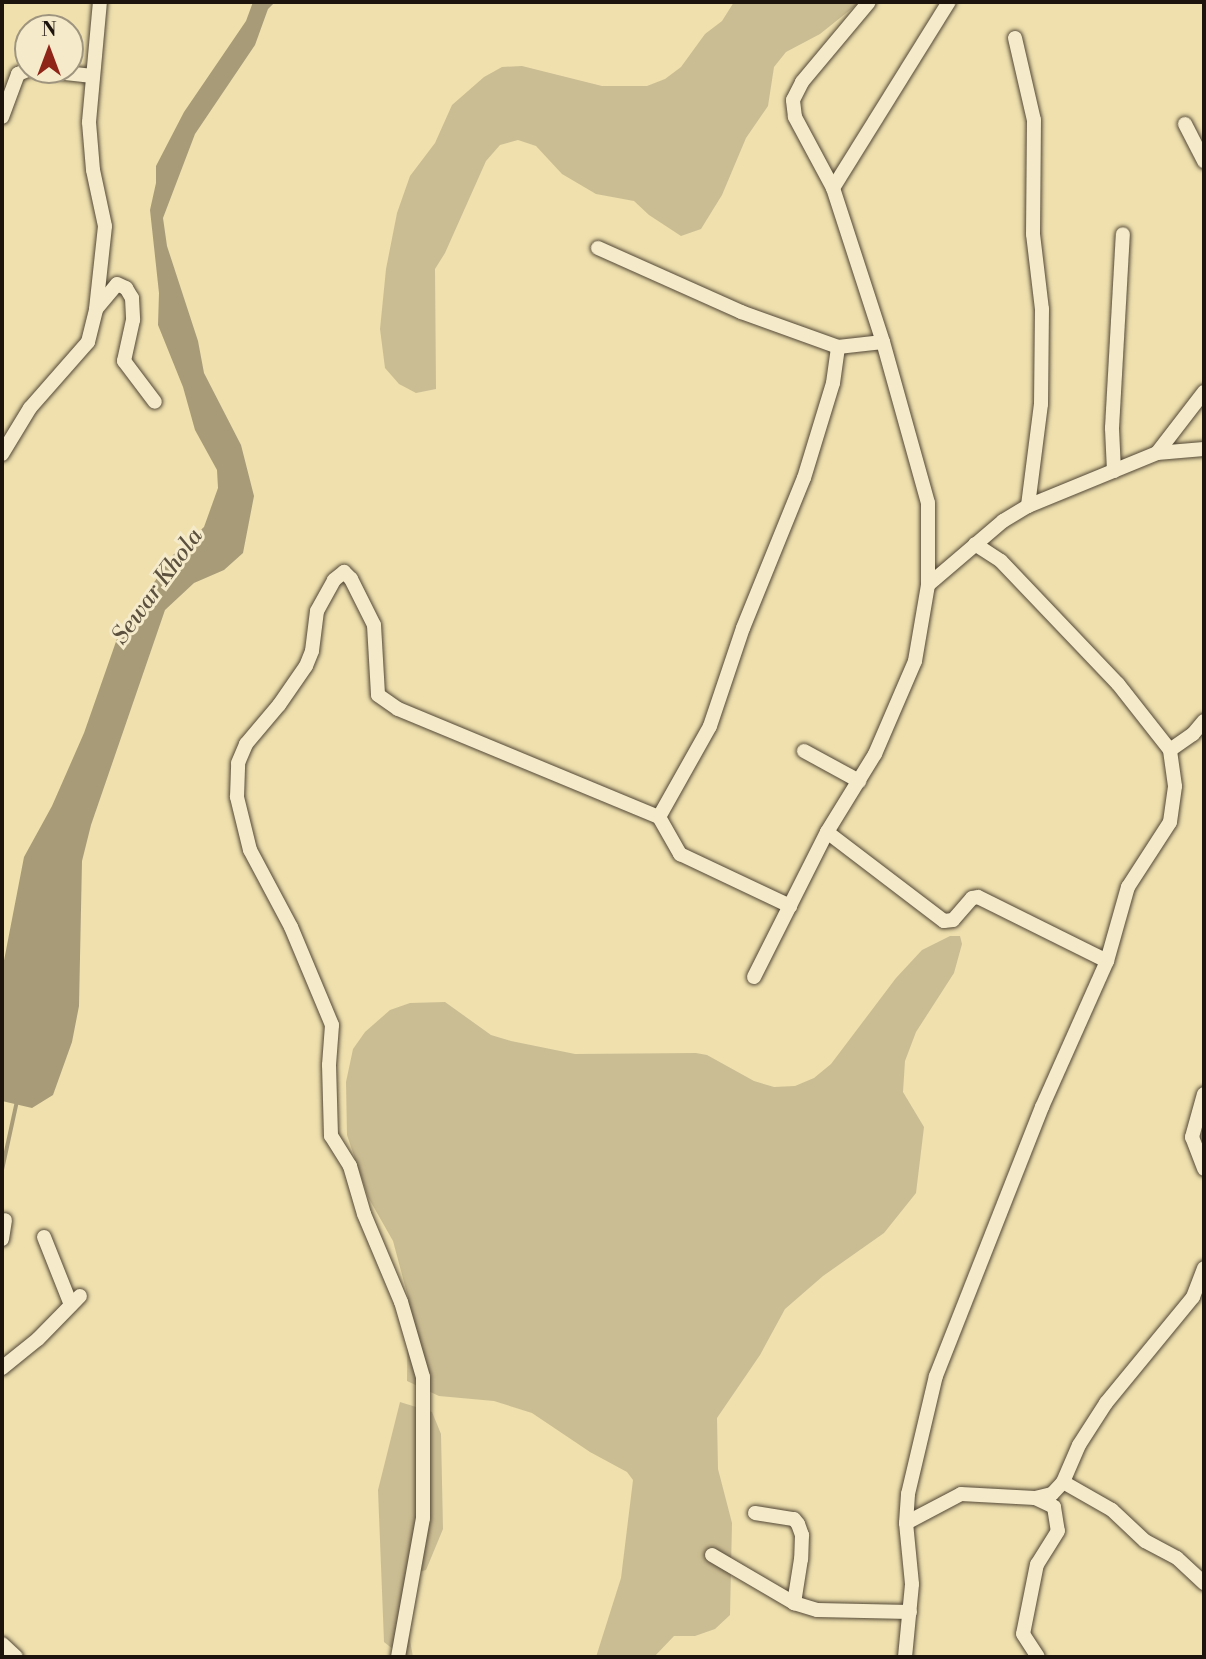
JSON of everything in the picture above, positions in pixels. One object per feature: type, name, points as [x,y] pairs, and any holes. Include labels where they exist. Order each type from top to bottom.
[{"type":"street","points":[[2,454],[30,408],[88,342],[96,309],[105,226],[93,170],[89,122],[100,2]]},
{"type":"street","points":[[754,977],[827,832],[876,754],[915,661],[928,586],[928,503],[883,342],[833,188],[795,117],[793,100],[802,82],[869,2]]},
{"type":"street","points":[[833,188],[949,2]]},
{"type":"street","points":[[1015,38],[1034,120],[1033,234],[1042,309],[1041,404],[1028,506]]},
{"type":"street","points":[[84,75],[93,76]]},
{"type":"street","points":[[2,117],[14,84]]},
{"type":"street","points":[[1185,124],[1204,161]]},
{"type":"street","points":[[1114,471],[1112,428],[1123,234]]},
{"type":"street","points":[[598,247],[741,312],[838,347],[883,342]]},
{"type":"street","points":[[96,309],[117,284],[126,288],[132,298],[133,320],[124,361],[155,402]]},
{"type":"street","points":[[659,817],[710,726],[743,628],[804,478],[833,383],[838,347]]},
{"type":"street","points":[[1157,453],[1204,392]]},
{"type":"street","points":[[928,586],[975,544],[1028,506],[1157,453],[1204,449]]},
{"type":"street","points":[[905,1657],[912,1584],[906,1523],[908,1494],[936,1376],[1042,1107],[1107,961],[1128,887],[1170,822],[1175,786],[1170,750],[1118,684],[1001,561],[975,544]]},
{"type":"street","points":[[398,1657],[423,1518],[423,1377],[401,1301],[364,1214],[349,1166],[331,1136],[329,1065],[332,1025],[291,926],[250,850],[237,797],[238,763],[246,744],[279,705],[306,666],[312,652],[317,611],[334,580],[344,572],[374,625],[378,695],[398,709],[659,817],[680,854],[790,906]]},
{"type":"street","points":[[1170,750],[1193,734],[1204,721]]},
{"type":"street","points":[[804,751],[859,781]]},
{"type":"street","points":[[827,832],[944,921],[953,920],[972,898],[978,897],[1107,961]]},
{"type":"street","points":[[1204,1094],[1192,1137],[1204,1169]]},
{"type":"street","points":[[2,1239],[5,1220]]},
{"type":"street","points":[[2,1368],[38,1339],[76,1300],[44,1237]]},
{"type":"street","points":[[906,1523],[961,1494],[1035,1498],[1052,1494],[1063,1482],[1079,1446],[1106,1403],[1198,1297],[1204,1268]]},
{"type":"street","points":[[1063,1482],[1112,1510],[1145,1541],[1177,1558],[1204,1583]]},
{"type":"street","points":[[1035,1498],[1054,1507],[1058,1531],[1037,1564],[1023,1634],[1038,1657]]},
{"type":"street","points":[[755,1513],[794,1519],[798,1524],[802,1535],[801,1559],[794,1603]]},
{"type":"street","points":[[712,1555],[794,1603],[817,1610],[910,1612]]},
{"type":"street","points":[[2,1644],[16,1657]]},
{"type":"shaded area","points":[[734,2],[860,2],[820,34],[786,52],[774,67],[768,106],[746,138],[722,195],[701,229],[681,236],[649,215],[634,201],[596,194],[562,174],[536,146],[518,140],[500,145],[486,161],[445,253],[435,269],[436,389],[416,393],[399,384],[385,368],[380,329],[386,269],[397,213],[410,176],[435,143],[452,105],[484,77],[502,67],[522,66],[602,86],[647,86],[665,79],[681,67],[705,34],[722,21]]},
{"type":"shaded area","points":[[950,936],[960,936],[962,944],[954,973],[916,1032],[905,1061],[903,1092],[924,1127],[916,1193],[884,1233],[823,1276],[785,1309],[760,1355],[717,1418],[718,1469],[732,1523],[730,1615],[715,1629],[695,1636],[674,1636],[654,1657],[596,1657],[621,1578],[633,1480],[627,1472],[590,1452],[532,1413],[494,1401],[439,1396],[407,1381],[408,1297],[393,1241],[368,1197],[347,1135],[346,1082],[353,1049],[365,1032],[390,1010],[410,1003],[445,1002],[491,1035],[511,1041],[575,1054],[696,1053],[707,1055],[754,1081],[774,1087],[795,1086],[814,1078],[831,1064],[896,978],[922,950]]},
{"type":"shaded area","points":[[400,1402],[432,1412],[441,1434],[443,1529],[426,1570],[408,1575],[401,1612],[413,1657],[403,1657],[384,1642],[378,1490]]},
{"type":"water","points":[[253,2],[275,2],[268,9],[255,45],[195,134],[163,218],[167,246],[198,341],[204,373],[241,445],[254,496],[243,553],[224,570],[194,583],[165,610],[91,825],[82,861],[79,1006],[72,1042],[53,1095],[32,1108],[2,1101],[2,971],[24,857],[52,806],[84,733],[119,633],[173,555],[204,527],[218,488],[217,470],[195,430],[183,387],[158,325],[159,293],[150,210],[156,183],[156,166],[184,112],[246,21]]},
{"type":"waterway","name":"Sewar Khola","points":[[2,1170],[17,1101]]}]
